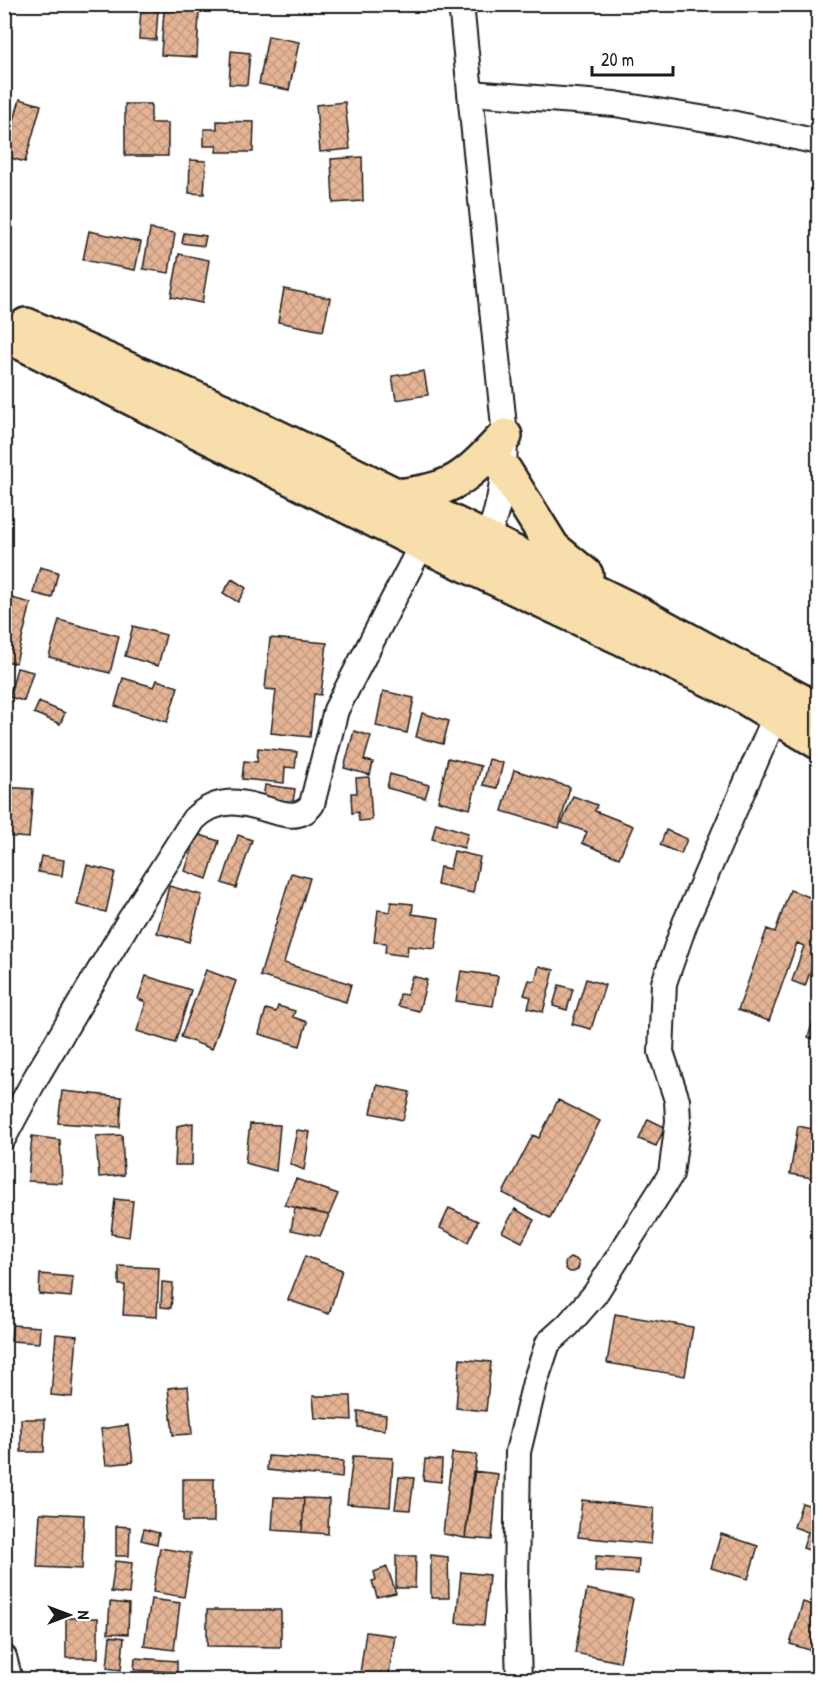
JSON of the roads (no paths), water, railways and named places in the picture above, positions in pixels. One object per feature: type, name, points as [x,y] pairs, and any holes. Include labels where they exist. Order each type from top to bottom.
[{"type":"highway","points":[[4,317],[84,348],[228,413],[397,496],[479,554],[736,692],[819,742]]},
{"type":"highway","points":[[4,334],[422,544],[479,554],[634,611],[819,710]]},
{"type":"highway","points":[[397,496],[423,494],[466,477],[505,436]]},
{"type":"highway","points":[[505,471],[553,548],[634,611]]},
{"type":"street","points":[[461,4],[505,436],[505,471],[479,554]]},
{"type":"street","points":[[470,93],[615,104],[731,123],[819,142]]},
{"type":"street","points":[[4,1137],[35,1079],[123,931],[194,819],[204,808],[235,801],[294,817],[306,812],[312,804],[336,710],[422,544]]},
{"type":"street","points":[[519,1680],[516,1587],[518,1452],[535,1382],[548,1343],[568,1325],[595,1294],[671,1174],[678,1127],[677,1100],[661,1052],[664,983],[685,923],[775,717]]},
{"type":"street","points":[[4,1657],[10,1680]]}]
